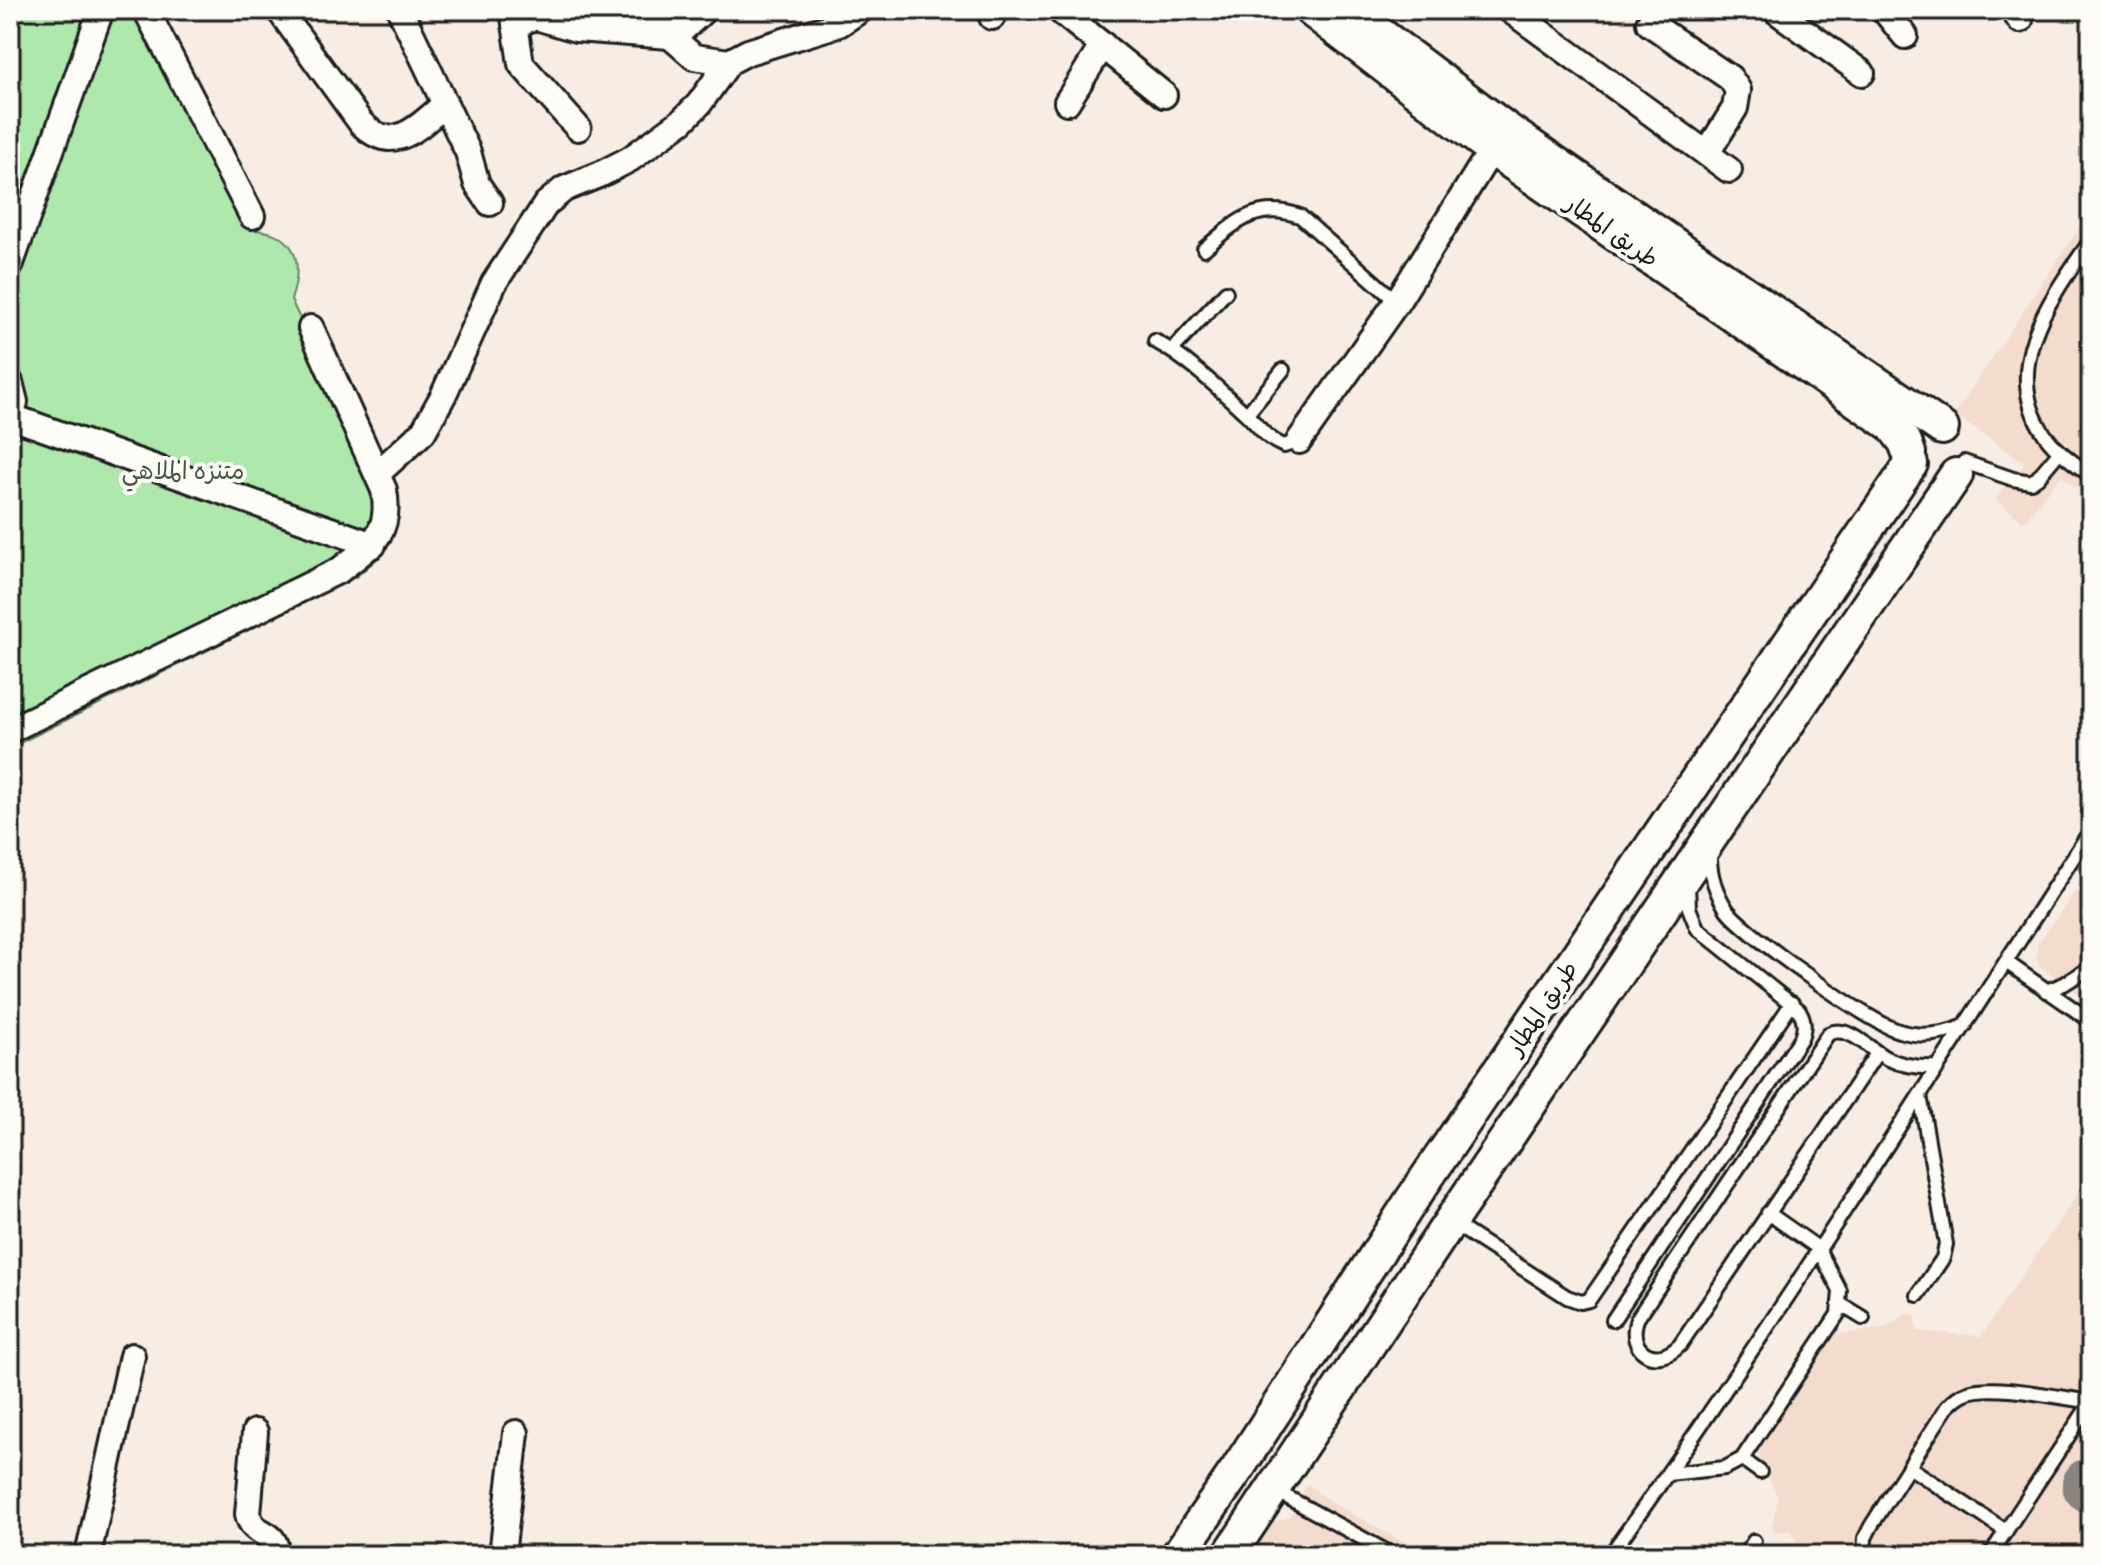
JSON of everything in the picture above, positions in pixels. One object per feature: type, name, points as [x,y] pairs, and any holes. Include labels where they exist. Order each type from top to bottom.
[{"type":"main road","name":"طريق المطار","points":[[1311,10],[1499,139],[1942,428]]},
{"type":"main road","name":"طريق المطار","points":[[1178,1555],[1413,1198],[1910,458],[1900,433],[1892,425],[1499,139],[1348,10]]},
{"type":"main road","points":[[1942,428],[1954,434],[1961,443],[1960,468],[1946,482],[1927,482],[1917,474],[1910,458],[1918,435],[1929,429],[1942,428]]},
{"type":"main road","name":"طريق المطار","points":[[1229,1555],[1450,1222],[1960,468]]},
{"type":"main road","points":[[1413,1198],[1450,1222]]},
{"type":"main road","points":[[1238,1468],[1274,1490]]},
{"type":"street","points":[[10,266],[101,10]]},
{"type":"street","points":[[146,10],[252,216]]},
{"type":"street","points":[[279,10],[361,123],[376,135],[398,137],[413,131],[444,105]]},
{"type":"street","points":[[400,10],[468,152],[477,184],[490,203]]},
{"type":"street","points":[[649,10],[670,36],[694,57],[729,62]]},
{"type":"street","points":[[578,128],[523,68],[516,49],[529,15],[576,29],[670,36],[688,26],[704,10]]},
{"type":"street","points":[[378,473],[423,432],[443,396],[494,283],[546,204],[564,189],[630,159],[682,121],[699,104],[729,62],[748,52],[839,24],[860,10]]},
{"type":"street","points":[[1059,10],[1164,95]]},
{"type":"street","points":[[1775,10],[1862,73]]},
{"type":"street","points":[[1884,10],[1905,36]]},
{"type":"street","points":[[1523,14],[1729,170]]},
{"type":"street","points":[[1649,23],[1735,83],[1738,101],[1707,153]]},
{"type":"street","points":[[1067,102],[1103,45]]},
{"type":"street","points":[[1299,441],[1397,302],[1499,139]]},
{"type":"street","points":[[10,730],[340,570],[373,545],[386,514],[384,490],[311,328]]},
{"type":"street","points":[[10,382],[15,402],[11,419],[373,545]]},
{"type":"street","points":[[88,1555],[132,1356]]},
{"type":"street","points":[[255,1432],[248,1514],[250,1524],[256,1530],[273,1538],[276,1555]]},
{"type":"street","points":[[502,1555],[516,1433]]},
{"type":"lane","points":[[1204,249],[1241,217],[1269,211],[1291,213],[1300,216],[1324,236],[1397,302]]},
{"type":"lane","points":[[2091,240],[2032,338],[2026,378],[2029,399],[2041,427],[2060,451],[2091,476]]},
{"type":"lane","points":[[1172,350],[1226,292]]},
{"type":"lane","points":[[1155,341],[1172,350],[1247,414],[1267,438],[1280,445],[1292,445],[1299,441]]},
{"type":"lane","points":[[1247,414],[1283,370]]},
{"type":"lane","points":[[1960,468],[2031,482],[2060,451]]},
{"type":"lane","points":[[1610,1555],[1668,1474],[1920,1095],[2091,830]]},
{"type":"lane","points":[[1711,838],[1709,857],[1718,894],[1740,925],[1755,937],[1889,1027],[1914,1035],[1932,1035],[1965,1026]]},
{"type":"lane","points":[[1613,1320],[1801,1038],[1804,1019],[1792,1003],[1697,928],[1689,908],[1689,871]]},
{"type":"lane","points":[[2006,962],[2091,1021]]},
{"type":"lane","points":[[2046,991],[2091,967]]},
{"type":"lane","points":[[1450,1222],[1567,1297],[1581,1302],[1589,1300],[1792,1003]]},
{"type":"lane","points":[[1877,1053],[1680,1345],[1672,1353],[1661,1357],[1650,1356],[1640,1350],[1634,1341],[1633,1329],[1637,1319],[1823,1040],[1834,1031],[1841,1031],[1900,1064],[1938,1067]]},
{"type":"lane","points":[[1918,1295],[1943,1258],[1946,1244],[1920,1095]]},
{"type":"lane","points":[[1668,1474],[1725,1468],[1742,1459],[1832,1324],[1840,1304],[1840,1291],[1818,1248],[1768,1213]]},
{"type":"lane","points":[[1840,1304],[1863,1318]]},
{"type":"lane","points":[[1864,1555],[1865,1538],[1871,1526],[1947,1407],[1957,1398],[1968,1392],[1992,1389],[2091,1402],[1990,1555]]},
{"type":"lane","points":[[1742,1459],[1760,1472]]},
{"type":"lane","points":[[1909,1467],[2006,1531]]},
{"type":"lane","points":[[1274,1490],[1393,1555]]},
{"type":"lane","points":[[1744,1555],[1754,1541]]},
{"type":"shaded area","points":[[2091,210],[2091,498],[2061,476],[2023,522],[1995,499],[2025,463],[1954,415]]},
{"type":"shaded area","points":[[2076,891],[2091,900],[2091,1003],[2040,966],[2036,958],[2038,943]]},
{"type":"shaded area","points":[[2091,1174],[2091,1555],[1804,1555],[1791,1531],[1777,1532],[1772,1527],[1778,1498],[1757,1452],[1832,1335],[1886,1328],[1906,1313],[1915,1315],[1917,1331],[1981,1336]]},
{"type":"shaded area","points":[[1307,1484],[1331,1502],[1427,1555],[1249,1555],[1270,1523],[1290,1517]]},
{"type":"green space","name":"متنزه الملاهي","points":[[10,10],[149,10],[255,230],[281,237],[294,253],[297,275],[291,300],[388,500],[387,534],[377,559],[356,577],[10,748]]}]
